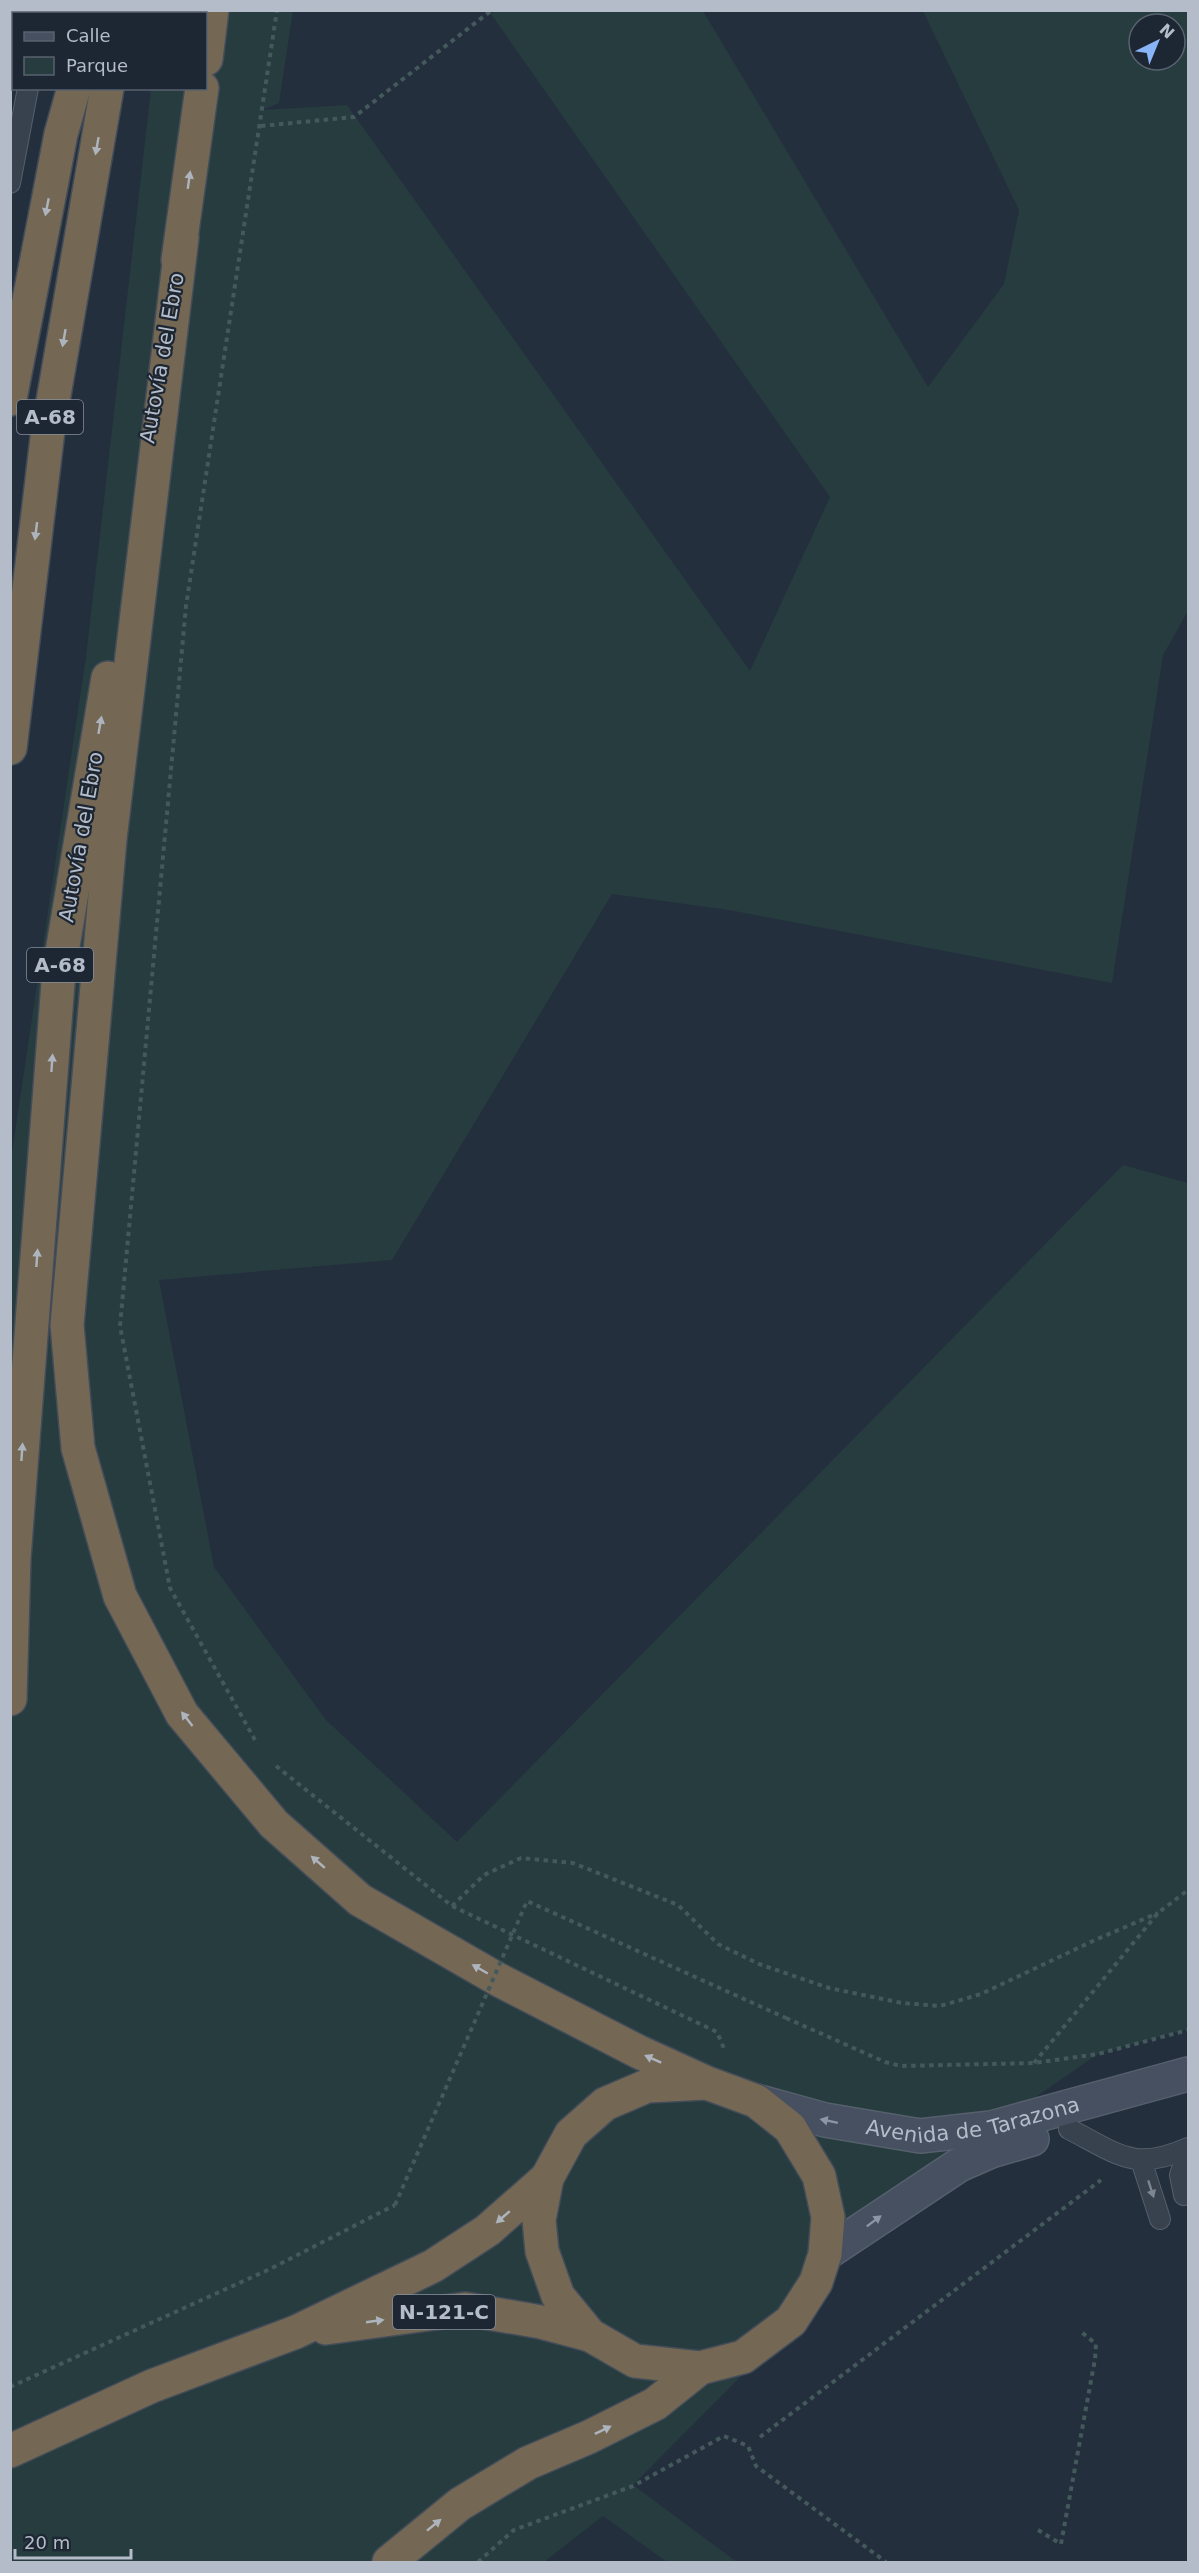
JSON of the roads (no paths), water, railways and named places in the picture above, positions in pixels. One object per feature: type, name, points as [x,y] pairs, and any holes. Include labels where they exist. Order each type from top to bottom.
[{"type":"highway","points":[[207,51],[212,10]]},
{"type":"highway","points":[[10,399],[61,134],[73,90]]},
{"type":"highway","name":"A-68","points":[[10,748],[48,430],[107,90]]},
{"type":"highway","name":"Autovía del Ebro","points":[[10,1699],[14,1558],[59,970],[182,238],[202,90]]},
{"type":"highway","points":[[182,238],[110,839],[67,1324],[78,1448],[120,1596],[182,1714],[274,1824],[360,1900],[499,1980],[639,2052],[707,2083]]},
{"type":"highway","name":"N-121-C","points":[[296,2332],[465,2309],[541,2322],[590,2335],[635,2361],[700,2368],[743,2357],[791,2321],[816,2282],[825,2254],[828,2217],[819,2176],[790,2128],[750,2098],[707,2083],[647,2086],[605,2104],[571,2134],[547,2178],[539,2220],[542,2251],[558,2296],[590,2335]]},
{"type":"highway","name":"N-121-C","points":[[10,2451],[152,2386],[296,2332],[433,2266],[488,2230],[547,2178]]},
{"type":"highway","points":[[389,2562],[460,2504],[528,2463],[589,2437],[655,2404],[700,2368]]},
{"type":"main road","name":"Avenida de Tarazona","points":[[750,2098],[825,2120],[920,2136],[991,2128],[1188,2074]]},
{"type":"main road","name":"Avenida de Tarazona","points":[[825,2254],[959,2165],[991,2151],[1188,2096]]},
{"type":"lane","points":[[10,183],[28,90]]},
{"type":"lane","name":"Avenida de Tarazona","points":[[1070,2129],[1135,2159]]},
{"type":"lane","points":[[1160,2219],[1135,2159],[1164,2159],[1188,2149]]},
{"type":"lane","points":[[1184,2195],[1180,2175],[1188,2149]]}]
